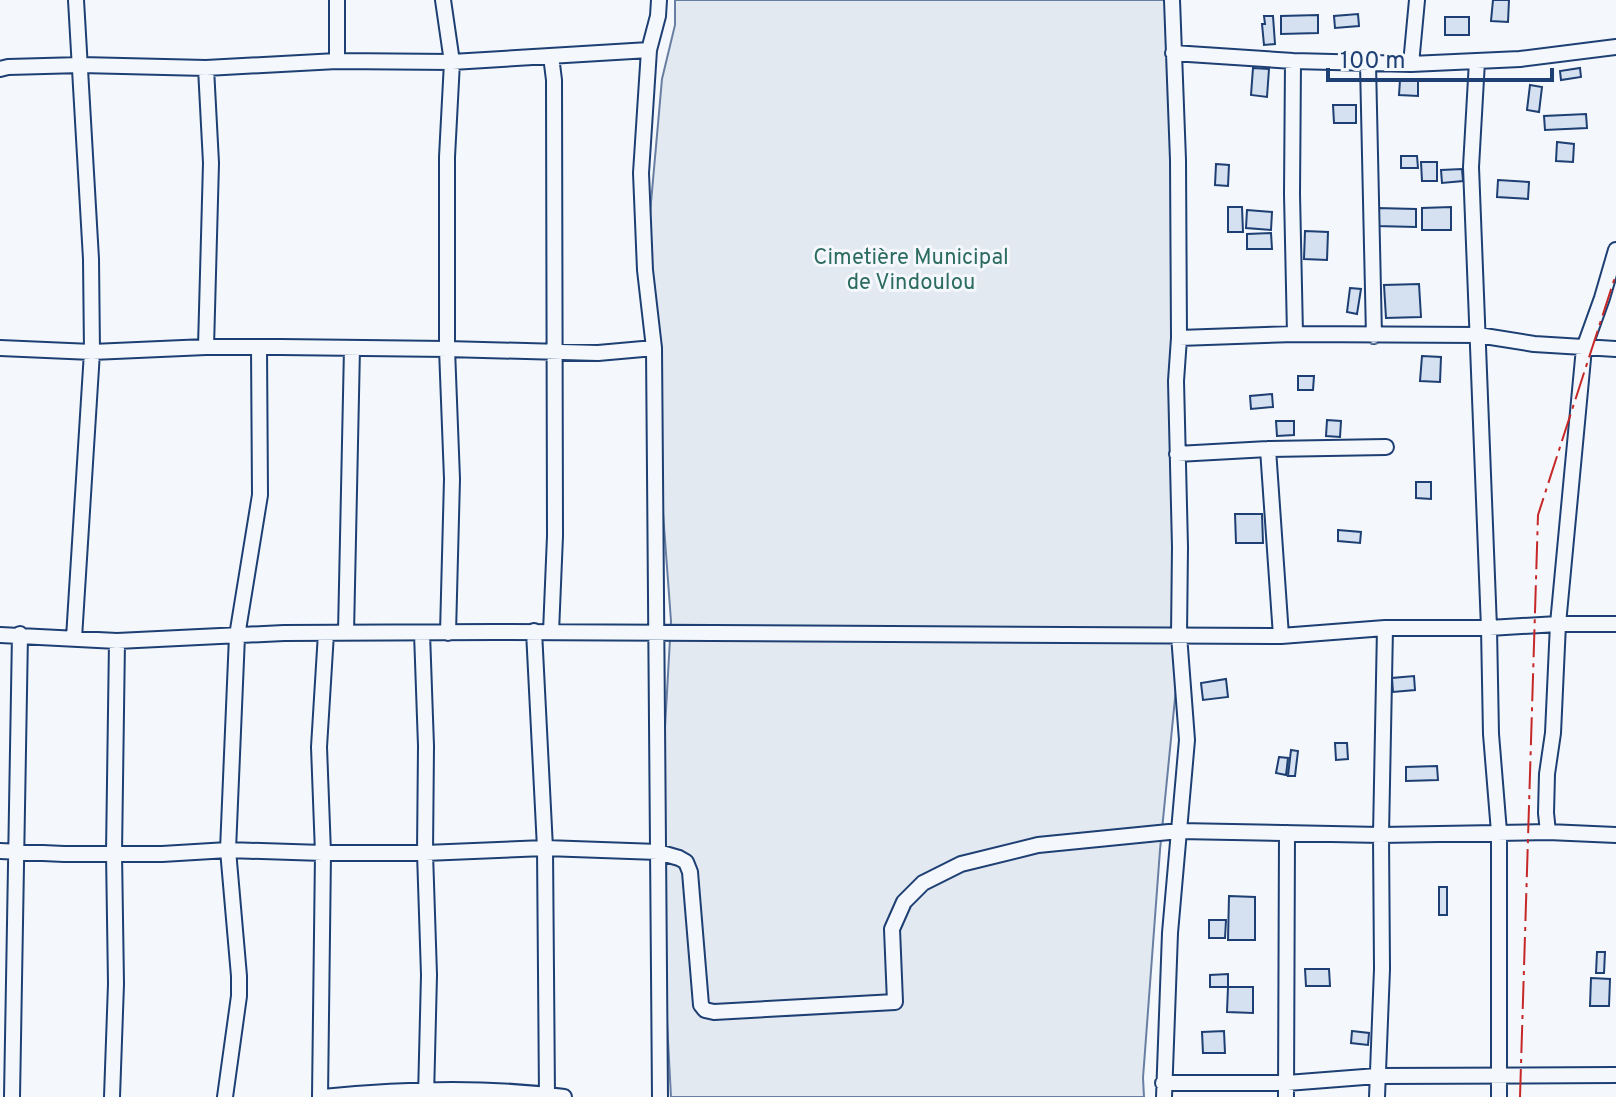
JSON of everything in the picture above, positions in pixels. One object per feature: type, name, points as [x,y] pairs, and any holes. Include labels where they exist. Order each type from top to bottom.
[{"type":"street","points":[[74,638],[92,352],[91,259],[76,0]]},
{"type":"street","points":[[337,0],[337,61]]},
{"type":"street","points":[[443,0],[452,62],[447,157],[447,349],[452,479],[448,633]]},
{"type":"street","points":[[659,0],[649,50],[641,173],[645,270],[654,348],[660,1097]]},
{"type":"street","points":[[1172,0],[1178,160],[1179,338],[1176,381],[1179,635],[1187,740],[1170,933],[1164,1090],[1287,1090],[1377,1076],[1616,1075]]},
{"type":"street","points":[[1411,64],[1417,0]]},
{"type":"street","points":[[1173,53],[1293,61],[1411,64],[1520,59],[1616,47]]},
{"type":"street","points":[[0,69],[81,65],[206,68],[337,61],[452,62],[649,50]]},
{"type":"street","points":[[551,56],[554,80],[555,352],[555,536],[551,632]]},
{"type":"street","points":[[1293,61],[1295,334]]},
{"type":"street","points":[[1477,61],[1471,167],[1491,734],[1499,832],[1499,1097]]},
{"type":"street","points":[[1368,64],[1374,336]]},
{"type":"street","points":[[206,68],[211,163],[206,347]]},
{"type":"street","points":[[1548,832],[1547,774],[1553,733],[1558,624],[1584,348],[1616,250]]},
{"type":"street","points":[[1179,338],[1295,334],[1478,335],[1534,344],[1615,348]]},
{"type":"street","points":[[0,348],[92,352],[259,347],[598,353],[654,348]]},
{"type":"street","points":[[225,1097],[239,996],[228,850],[237,636],[260,495],[259,347]]},
{"type":"street","points":[[346,633],[352,348]]},
{"type":"street","points":[[1177,454],[1386,447]]},
{"type":"street","points":[[1268,449],[1281,636]]},
{"type":"street","points":[[0,635],[117,641],[326,633],[534,631],[1281,636],[1385,628],[1616,624]]},
{"type":"street","points":[[1377,1097],[1382,969],[1385,628]]},
{"type":"street","points":[[534,631],[545,848],[547,1096]]},
{"type":"street","points":[[326,633],[319,747],[323,853],[322,1097],[477,1090],[564,1097]]},
{"type":"street","points":[[422,633],[429,975],[426,1093]]},
{"type":"street","points":[[11,1094],[20,634]]},
{"type":"street","points":[[112,1097],[116,984],[117,641]]},
{"type":"street","points":[[0,851],[64,854],[228,850],[425,853],[545,848],[658,852],[686,862],[690,872],[701,1005],[705,1010],[714,1012],[895,1002],[892,929],[904,902],[923,883],[961,864],[1038,845],[1179,831],[1616,835]]},
{"type":"street","points":[[1287,833],[1287,1090]]},
{"type":"green space","name":"Cimetière Municipal de Vindoulou","points":[[675,0],[1170,0],[1180,648],[1160,850],[1144,1097],[671,1097],[658,852],[671,621],[645,270],[662,79],[675,25]]},
{"type":"building","points":[[1493,0],[1509,0],[1508,22],[1491,21]]},
{"type":"building","points":[[1358,14],[1359,26],[1335,28],[1334,16]]},
{"type":"building","points":[[1318,15],[1318,33],[1281,34],[1281,16]]},
{"type":"building","points":[[1264,16],[1273,16],[1275,44],[1264,45]]},
{"type":"building","points":[[1445,17],[1469,17],[1469,35],[1445,35]]},
{"type":"building","points":[[1253,68],[1269,69],[1267,97],[1251,95]]},
{"type":"building","points":[[1580,68],[1581,77],[1561,80],[1560,71]]},
{"type":"building","points":[[1400,80],[1418,81],[1418,96],[1399,95]]},
{"type":"building","points":[[1530,85],[1542,87],[1539,112],[1527,110]]},
{"type":"building","points":[[1333,105],[1356,105],[1356,123],[1334,123]]},
{"type":"building","points":[[1586,114],[1587,128],[1545,130],[1544,116]]},
{"type":"building","points":[[1557,142],[1574,144],[1573,162],[1556,161]]},
{"type":"building","points":[[1401,156],[1417,156],[1418,168],[1401,168]]},
{"type":"building","points":[[1421,162],[1437,162],[1437,181],[1422,181]]},
{"type":"building","points":[[1216,164],[1229,165],[1228,186],[1215,185]]},
{"type":"building","points":[[1462,169],[1463,181],[1442,183],[1441,170]]},
{"type":"building","points":[[1498,180],[1529,182],[1528,199],[1497,197]]},
{"type":"building","points":[[1228,207],[1242,207],[1243,232],[1228,232]]},
{"type":"building","points":[[1451,207],[1451,230],[1422,230],[1422,208]]},
{"type":"building","points":[[1377,208],[1416,209],[1416,227],[1376,226]]},
{"type":"building","points":[[1247,210],[1272,212],[1271,230],[1246,228]]},
{"type":"building","points":[[1305,231],[1328,232],[1327,260],[1304,259]]},
{"type":"building","points":[[1271,233],[1272,249],[1247,249],[1247,234]]},
{"type":"building","points":[[1419,284],[1421,317],[1386,318],[1384,285]]},
{"type":"building","points":[[1350,288],[1361,289],[1357,314],[1347,312]]},
{"type":"building","points":[[1422,356],[1441,357],[1440,382],[1420,381]]},
{"type":"building","points":[[1298,376],[1314,376],[1313,390],[1298,390]]},
{"type":"building","points":[[1272,394],[1273,407],[1251,409],[1250,396]]},
{"type":"building","points":[[1327,420],[1341,421],[1340,437],[1326,436]]},
{"type":"building","points":[[1276,421],[1294,421],[1294,435],[1277,436]]},
{"type":"building","points":[[1416,482],[1431,482],[1431,499],[1416,498]]},
{"type":"building","points":[[1235,514],[1262,514],[1263,543],[1236,543]]},
{"type":"building","points":[[1338,530],[1361,532],[1360,543],[1338,541]]},
{"type":"building","points":[[1414,676],[1415,690],[1393,692],[1392,678]]},
{"type":"building","points":[[1226,679],[1228,697],[1203,700],[1201,683]]},
{"type":"building","points":[[1335,743],[1347,743],[1348,759],[1336,760]]},
{"type":"building","points":[[1291,750],[1298,751],[1295,776],[1288,776]]},
{"type":"building","points":[[1279,757],[1288,758],[1286,775],[1276,773]]},
{"type":"building","points":[[1437,766],[1438,780],[1406,781],[1406,767]]},
{"type":"building","points":[[1439,887],[1447,887],[1447,915],[1439,915]]},
{"type":"building","points":[[1229,896],[1255,897],[1255,940],[1228,940]]},
{"type":"building","points":[[1209,920],[1226,920],[1225,938],[1209,938]]},
{"type":"building","points":[[1597,952],[1605,952],[1604,973],[1596,973]]},
{"type":"building","points":[[1305,969],[1329,969],[1330,986],[1306,986]]},
{"type":"building","points":[[1228,974],[1228,987],[1210,987],[1210,975]]},
{"type":"building","points":[[1591,978],[1610,979],[1609,1006],[1590,1006]]},
{"type":"building","points":[[1228,987],[1253,987],[1253,1013],[1227,1012]]},
{"type":"building","points":[[1224,1031],[1225,1053],[1203,1053],[1202,1032]]},
{"type":"building","points":[[1352,1031],[1369,1033],[1368,1045],[1351,1043]]},
{"type":"power","points":[[1520,1097],[1538,515],[1616,274]]}]
